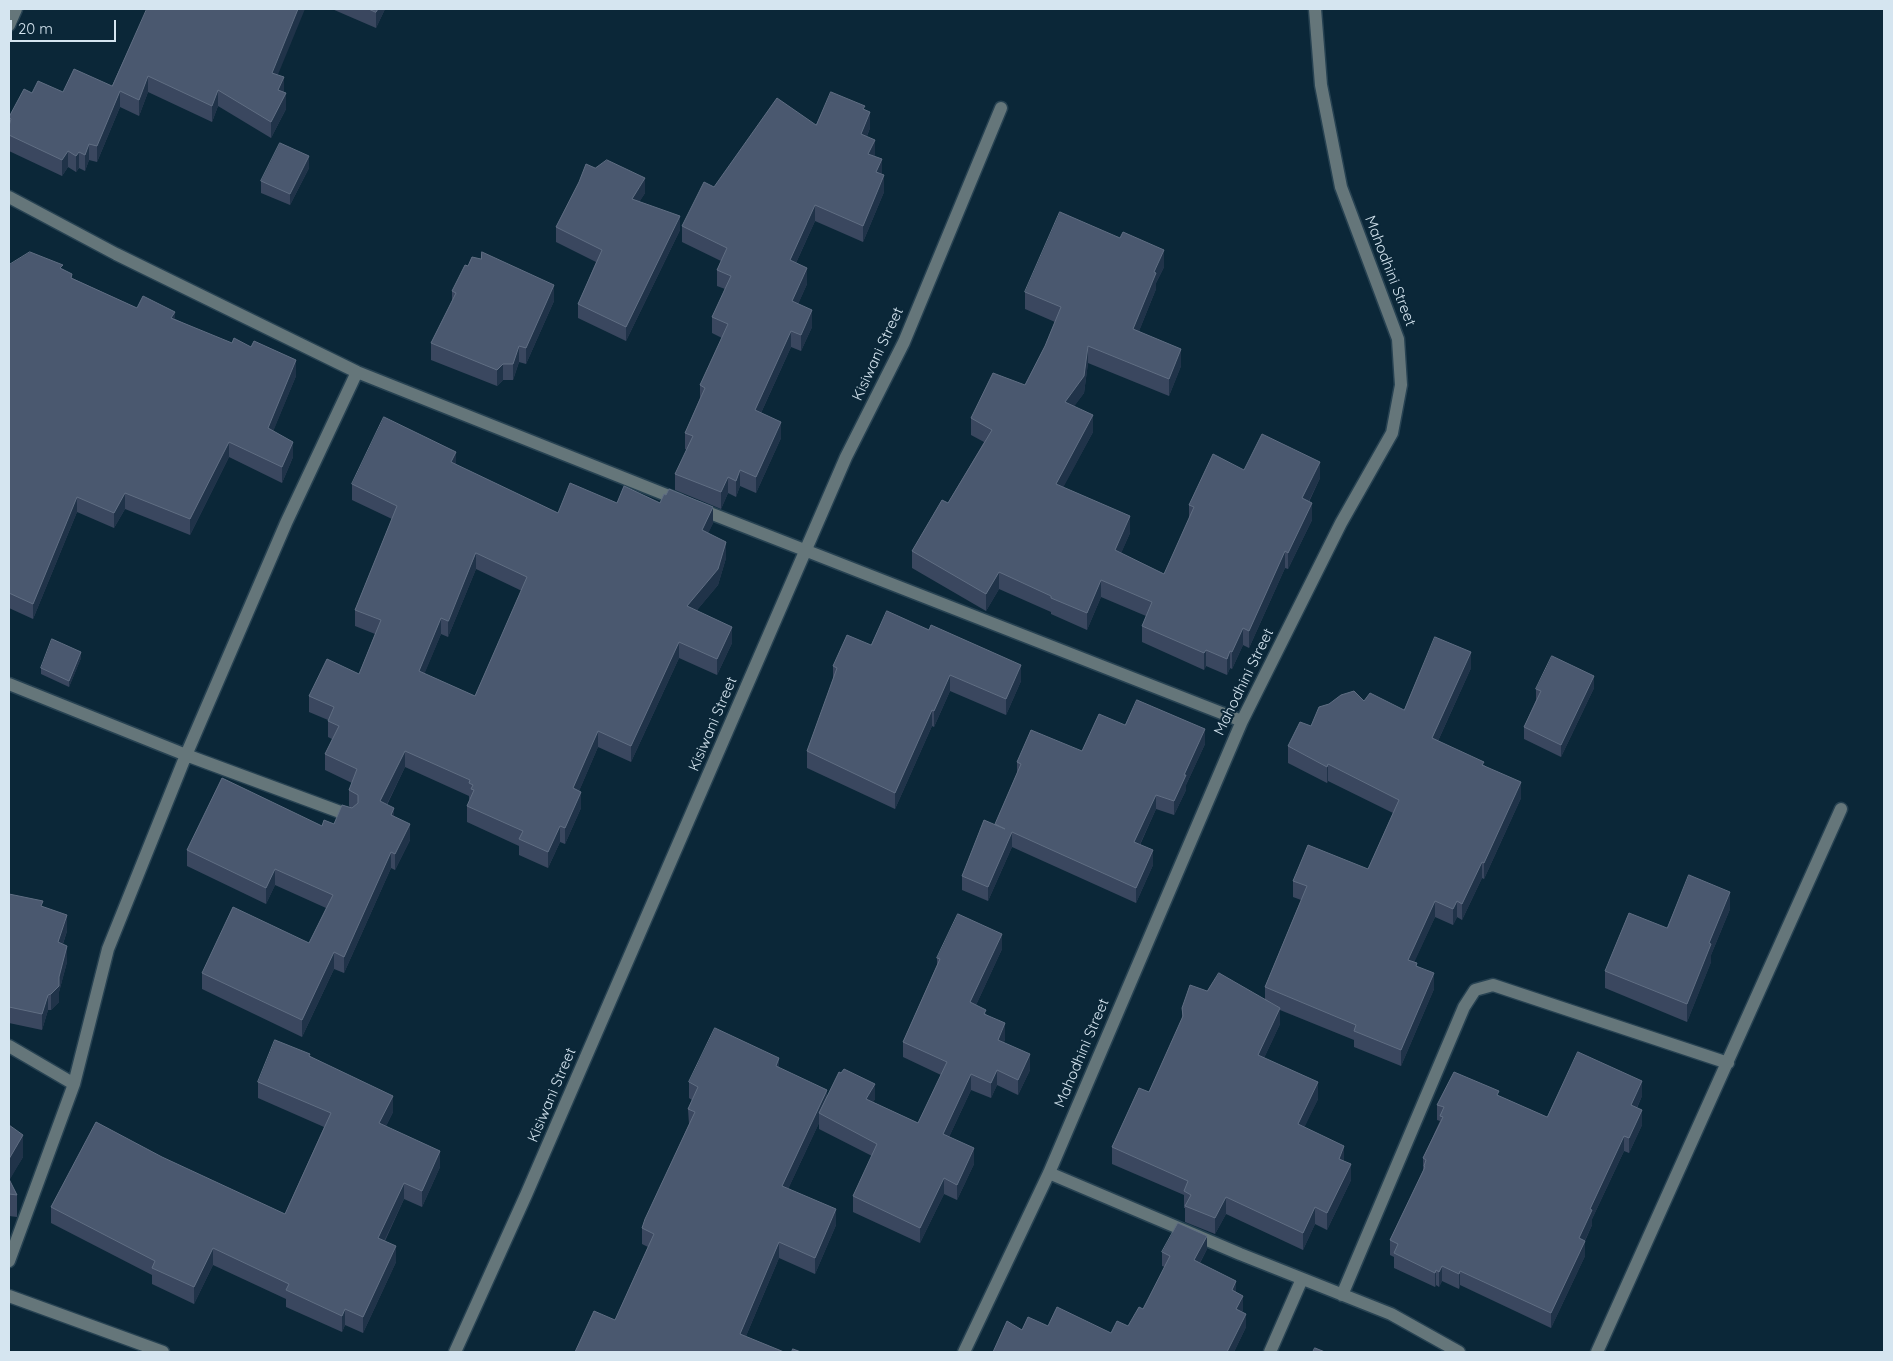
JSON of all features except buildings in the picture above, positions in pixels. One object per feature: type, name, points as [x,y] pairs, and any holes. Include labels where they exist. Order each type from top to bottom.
[{"type":"street","points":[[9,25],[16,9]]},
{"type":"street","name":"Mahodhini Street","points":[[964,1352],[1049,1173],[1242,722],[1341,523],[1392,433],[1401,385],[1398,339],[1341,186],[1321,86],[1315,9]]},
{"type":"street","name":"Kisiwani Street","points":[[455,1352],[530,1186],[846,457],[904,342],[1000,108]]},
{"type":"street","points":[[9,197],[116,254],[358,372],[805,551],[1242,722]]},
{"type":"street","points":[[9,1261],[74,1084],[108,949],[186,755],[286,523],[358,372]]},
{"type":"street","points":[[9,684],[186,755],[351,816]]},
{"type":"street","points":[[1597,1352],[1841,809]]},
{"type":"street","points":[[1342,1295],[1464,1007],[1475,990],[1493,985],[1728,1063]]},
{"type":"street","points":[[9,1046],[74,1084]]},
{"type":"street","points":[[1049,1173],[1302,1279],[1391,1314],[1459,1352]]},
{"type":"street","points":[[1270,1352],[1302,1279]]},
{"type":"street","points":[[9,1296],[163,1352]]}]
